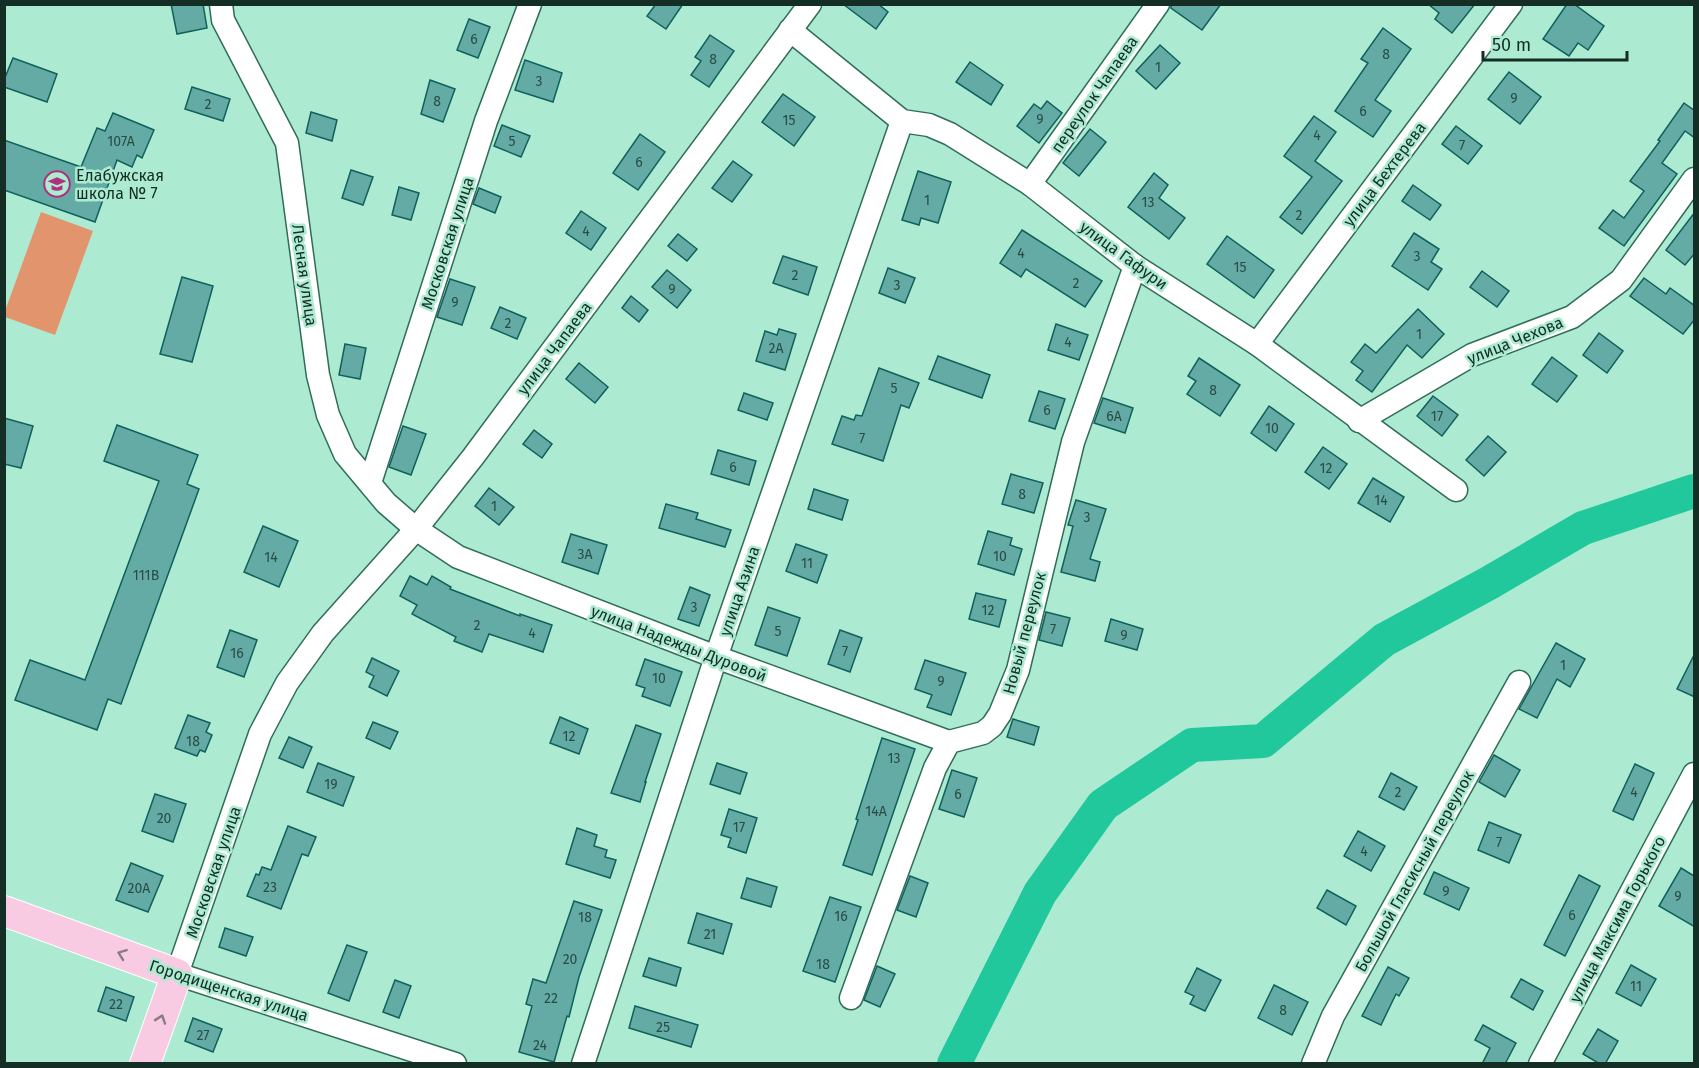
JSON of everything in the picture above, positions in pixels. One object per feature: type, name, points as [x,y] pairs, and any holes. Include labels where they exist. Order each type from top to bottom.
[{"type":"main road","name":"Городищенская улица","points":[[4,911],[177,974]]},
{"type":"main road","name":"Московская улица","points":[[145,1064],[177,974]]},
{"type":"street","name":"Лесная улица","points":[[221,4],[223,20],[287,144],[318,375],[328,415],[345,454],[386,503],[416,529]]},
{"type":"street","name":"Московская улица","points":[[370,483],[486,121],[530,4]]},
{"type":"street","name":"улица Чапаева","points":[[287,683],[323,633],[416,529],[473,457],[810,4]]},
{"type":"street","name":"переулок Чапаева","points":[[1030,184],[1158,4]]},
{"type":"street","name":"улица Бехтерева","points":[[1257,344],[1511,4]]},
{"type":"street","points":[[790,30],[902,122]]},
{"type":"street","name":"улица Гафури","points":[[902,122],[929,125],[950,134],[1030,184],[1135,266],[1257,344],[1456,490]]},
{"type":"street","name":"улица Азина","points":[[583,1064],[716,657],[902,122]]},
{"type":"street","name":"улица Чехова","points":[[1359,421],[1472,355],[1572,317],[1621,279],[1695,179]]},
{"type":"street","name":"Новый переулок","points":[[949,742],[982,733],[992,726],[1000,714],[1017,670],[1073,442],[1135,266]]},
{"type":"street","name":"улица Надежды Дуровой","points":[[416,529],[458,557],[716,657],[949,742]]},
{"type":"street","name":"Большой Гласисный переулок","points":[[1313,1064],[1333,1016],[1519,682]]},
{"type":"street","name":"Московская улица","points":[[177,974],[260,734],[287,683]]},
{"type":"street","points":[[851,998],[935,768],[949,742]]},
{"type":"street","name":"улица Максима Горького","points":[[1540,1064],[1695,774]]},
{"type":"street","name":"Городищенская улица","points":[[177,974],[455,1064]]},
{"type":"shaded area","points":[[41,212],[93,231],[55,335],[5,317],[5,311]]},
{"type":"building","points":[[171,4],[203,4],[207,28],[177,34]]},
{"type":"building","points":[[656,4],[683,4],[666,29],[647,16]]},
{"type":"building","points":[[843,4],[878,4],[888,12],[876,29]]},
{"type":"building","points":[[1171,4],[1221,4],[1202,30],[1171,8]]},
{"type":"building","points":[[1428,4],[1475,4],[1452,33],[1435,19],[1439,13]]},
{"type":"building","points":[[1567,4],[1574,4],[1604,26],[1588,50],[1578,43],[1569,56],[1543,39]]},
{"type":"building","points":[[469,19],[490,27],[478,58],[457,50]]},
{"type":"building","points":[[1383,28],[1411,49],[1375,100],[1391,111],[1373,137],[1335,111],[1368,63],[1361,59]]},
{"type":"building","points":[[710,35],[734,51],[709,87],[691,75],[701,61],[695,57]]},
{"type":"building","points":[[1160,45],[1180,63],[1156,89],[1136,71]]},
{"type":"building","points":[[13,58],[57,74],[47,102],[4,87],[4,80]]},
{"type":"building","points":[[525,60],[562,73],[553,102],[515,90]]},
{"type":"building","points":[[970,62],[1003,85],[991,105],[956,82]]},
{"type":"building","points":[[1509,72],[1541,97],[1520,124],[1488,99]]},
{"type":"building","points":[[430,80],[455,89],[443,122],[421,114]]},
{"type":"building","points":[[192,87],[230,99],[223,121],[185,109]]},
{"type":"building","points":[[783,94],[815,117],[794,146],[762,122]]},
{"type":"building","points":[[1047,101],[1062,113],[1039,143],[1017,126],[1034,104],[1041,109]]},
{"type":"building","points":[[1684,103],[1695,111],[1695,138],[1685,131],[1662,163],[1677,174],[1624,246],[1599,228],[1613,210],[1624,218],[1644,191],[1630,181],[1660,141],[1658,140]]},
{"type":"building","points":[[311,112],[337,120],[332,141],[306,133]]},
{"type":"building","name":"Елабужская школа № 7","points":[[113,113],[154,130],[142,158],[137,155],[132,167],[117,160],[95,222],[4,190],[4,140],[81,167],[97,128],[105,131]]},
{"type":"building","points":[[1314,116],[1336,132],[1315,161],[1342,181],[1302,234],[1280,217],[1312,177],[1284,156]]},
{"type":"building","points":[[502,125],[530,136],[521,157],[494,146]]},
{"type":"building","points":[[1456,126],[1482,146],[1468,164],[1442,144]]},
{"type":"building","points":[[1090,129],[1106,142],[1079,176],[1063,163]]},
{"type":"building","points":[[640,134],[665,152],[638,190],[613,173]]},
{"type":"building","points":[[733,161],[752,175],[732,202],[712,188]]},
{"type":"building","points":[[351,170],[373,177],[363,205],[342,198]]},
{"type":"building","points":[[918,171],[951,182],[938,223],[921,218],[919,225],[902,220]]},
{"type":"building","points":[[1154,173],[1168,185],[1159,198],[1185,218],[1169,239],[1128,207]]},
{"type":"building","points":[[1413,185],[1441,205],[1430,220],[1402,201]]},
{"type":"building","points":[[399,187],[419,193],[411,220],[392,215]]},
{"type":"building","points":[[479,188],[501,197],[495,213],[473,204]]},
{"type":"building","points":[[581,211],[606,228],[591,250],[566,233]]},
{"type":"building","points":[[1695,212],[1695,253],[1685,265],[1666,250]]},
{"type":"building","points":[[1022,230],[1102,281],[1085,307],[1026,269],[1021,277],[1000,263]]},
{"type":"building","points":[[1414,233],[1439,249],[1431,262],[1442,269],[1428,290],[1392,266]]},
{"type":"building","points":[[678,234],[697,249],[687,261],[668,246]]},
{"type":"building","points":[[1227,236],[1274,270],[1254,298],[1207,264]]},
{"type":"building","points":[[783,256],[817,267],[808,295],[773,283]]},
{"type":"building","points":[[888,268],[915,278],[905,303],[879,293]]},
{"type":"building","points":[[667,270],[691,290],[677,308],[652,287]]},
{"type":"building","points":[[1482,271],[1509,291],[1497,307],[1470,287]]},
{"type":"building","points":[[182,277],[213,286],[192,362],[160,354]]},
{"type":"building","points":[[1644,278],[1666,294],[1670,288],[1695,306],[1695,319],[1683,334],[1630,296]]},
{"type":"building","points":[[450,279],[475,287],[462,325],[437,317]]},
{"type":"building","points":[[631,296],[648,310],[639,322],[622,308]]},
{"type":"building","points":[[500,307],[526,318],[517,339],[491,328]]},
{"type":"building","points":[[1418,309],[1444,334],[1422,358],[1407,345],[1372,392],[1356,380],[1363,371],[1351,362],[1365,344],[1376,353]]},
{"type":"building","points":[[1056,324],[1088,335],[1079,360],[1048,350]]},
{"type":"building","points":[[779,329],[796,334],[785,370],[756,361],[765,331],[777,335]]},
{"type":"building","points":[[1599,333],[1623,351],[1607,373],[1583,355]]},
{"type":"building","points":[[345,344],[366,348],[360,379],[339,375]]},
{"type":"building","points":[[938,356],[990,375],[982,398],[929,379]]},
{"type":"building","points":[[1552,357],[1577,376],[1557,402],[1532,384]]},
{"type":"building","points":[[1199,358],[1240,385],[1220,416],[1187,394],[1196,381],[1188,376]]},
{"type":"building","points":[[579,363],[608,387],[595,403],[566,379]]},
{"type":"building","points":[[879,368],[919,383],[909,408],[901,405],[883,461],[832,444],[842,416],[854,420],[856,415],[862,416]]},
{"type":"building","points":[[1039,391],[1065,399],[1055,429],[1029,421]]},
{"type":"building","points":[[744,393],[773,403],[767,420],[738,410]]},
{"type":"building","points":[[1433,396],[1458,415],[1442,436],[1417,416]]},
{"type":"building","points":[[1103,398],[1133,408],[1125,433],[1094,423]]},
{"type":"building","points":[[1269,406],[1294,424],[1276,451],[1251,433]]},
{"type":"building","points":[[4,418],[33,426],[21,468],[4,464]]},
{"type":"building","points":[[117,425],[198,455],[187,484],[199,489],[121,704],[108,699],[97,730],[15,700],[30,660],[85,680],[159,481],[104,461]]},
{"type":"building","points":[[403,426],[426,434],[411,475],[389,467]]},
{"type":"building","points":[[534,430],[552,444],[542,458],[523,444]]},
{"type":"building","points":[[1488,436],[1506,452],[1484,476],[1466,460]]},
{"type":"building","points":[[1323,447],[1347,464],[1329,489],[1305,472]]},
{"type":"building","points":[[718,450],[756,461],[749,485],[711,474]]},
{"type":"building","points":[[1011,474],[1043,483],[1034,513],[1002,504]]},
{"type":"building","points":[[1373,478],[1404,497],[1390,522],[1358,503]]},
{"type":"building","points":[[489,488],[514,507],[499,525],[475,506]]},
{"type":"building","points":[[814,489],[848,500],[842,520],[808,509]]},
{"type":"building","points":[[1076,500],[1106,509],[1090,559],[1100,562],[1095,581],[1061,572],[1073,526],[1068,525]]},
{"type":"building","points":[[666,504],[698,513],[696,519],[731,530],[725,547],[659,528]]},
{"type":"building","points":[[263,526],[298,541],[279,587],[244,572]]},
{"type":"building","points":[[988,531],[1012,538],[1010,545],[1022,549],[1014,575],[978,564]]},
{"type":"building","points":[[571,534],[607,545],[598,574],[562,562]]},
{"type":"building","points":[[796,544],[827,555],[817,583],[786,571]]},
{"type":"building","points":[[410,576],[427,585],[432,576],[451,587],[450,589],[520,616],[520,614],[552,625],[543,652],[489,634],[482,652],[454,641],[456,637],[412,614],[417,605],[400,596]]},
{"type":"building","points":[[690,587],[710,595],[699,626],[678,619]]},
{"type":"building","points":[[976,593],[1006,600],[999,627],[969,619]]},
{"type":"building","points":[[768,607],[800,618],[787,656],[755,645]]},
{"type":"building","points":[[1046,612],[1070,618],[1062,646],[1039,640]]},
{"type":"building","points":[[1111,619],[1143,629],[1137,650],[1105,641]]},
{"type":"building","points":[[230,630],[257,640],[244,677],[217,667]]},
{"type":"building","points":[[840,630],[862,638],[850,672],[828,664]]},
{"type":"building","points":[[1556,643],[1585,659],[1570,687],[1557,679],[1537,718],[1519,709]]},
{"type":"building","points":[[1695,653],[1695,697],[1677,689]]},
{"type":"building","points":[[372,658],[399,671],[387,696],[369,687],[374,676],[366,672]]},
{"type":"building","points":[[645,659],[682,672],[670,706],[642,696],[645,688],[636,685]]},
{"type":"building","points":[[925,660],[966,673],[951,715],[927,707],[932,695],[915,689]]},
{"type":"building","points":[[188,715],[210,723],[206,732],[212,735],[205,752],[200,750],[197,756],[175,748]]},
{"type":"building","points":[[560,717],[588,729],[579,754],[550,743]]},
{"type":"building","points":[[1013,719],[1039,727],[1034,745],[1007,737]]},
{"type":"building","points":[[373,722],[398,732],[390,749],[366,738]]},
{"type":"building","points":[[636,725],[661,734],[640,802],[611,793]]},
{"type":"building","points":[[289,737],[312,747],[303,768],[279,758]]},
{"type":"building","points":[[882,738],[915,749],[872,875],[843,865]]},
{"type":"building","points":[[1494,755],[1520,770],[1505,797],[1479,782]]},
{"type":"building","points":[[318,763],[354,777],[343,806],[307,792]]},
{"type":"building","points":[[717,763],[747,773],[740,794],[710,784]]},
{"type":"building","points":[[1635,764],[1654,773],[1633,820],[1613,811]]},
{"type":"building","points":[[952,770],[977,778],[964,817],[939,809]]},
{"type":"building","points":[[1391,773],[1417,787],[1404,810],[1379,797]]},
{"type":"building","points":[[155,794],[186,804],[173,842],[142,831]]},
{"type":"building","points":[[729,809],[757,818],[746,853],[728,847],[731,838],[721,835]]},
{"type":"building","points":[[1489,822],[1521,835],[1509,863],[1478,850]]},
{"type":"building","points":[[288,826],[316,837],[308,856],[302,854],[281,909],[247,896],[256,874],[259,875],[262,867],[271,870]]},
{"type":"building","points":[[577,828],[597,835],[594,846],[607,850],[605,857],[616,860],[610,878],[566,864]]},
{"type":"building","points":[[1358,831],[1385,846],[1371,871],[1344,856]]},
{"type":"building","points":[[131,863],[163,876],[148,912],[116,900]]},
{"type":"building","points":[[1681,868],[1694,876],[1695,927],[1659,906]]},
{"type":"building","points":[[1434,872],[1469,888],[1459,910],[1424,894]]},
{"type":"building","points":[[1579,875],[1600,886],[1565,956],[1544,945]]},
{"type":"building","points":[[910,876],[928,883],[916,917],[897,910]]},
{"type":"building","points":[[747,878],[777,887],[771,907],[741,898]]},
{"type":"building","points":[[1327,890],[1356,906],[1346,925],[1317,908]]},
{"type":"building","points":[[830,897],[861,907],[835,982],[803,971]]},
{"type":"building","points":[[574,901],[602,910],[554,1062],[519,1052],[532,1006],[526,1004],[533,979],[546,983]]},
{"type":"building","points":[[697,913],[732,924],[723,954],[688,943]]},
{"type":"building","points":[[225,928],[253,937],[246,956],[219,947]]},
{"type":"building","points":[[347,945],[367,952],[349,1001],[328,993]]},
{"type":"building","points":[[649,958],[681,968],[676,986],[643,976]]},
{"type":"building","points":[[1631,965],[1656,979],[1641,1006],[1616,993]]},
{"type":"building","points":[[877,966],[895,974],[880,1007],[864,1000]]},
{"type":"building","points":[[1388,967],[1409,978],[1399,996],[1396,994],[1381,1025],[1362,1016]]},
{"type":"building","points":[[1197,968],[1221,980],[1205,1011],[1190,1004],[1194,996],[1185,992]]},
{"type":"building","points":[[1521,979],[1543,991],[1533,1010],[1511,997]]},
{"type":"building","points":[[395,980],[411,986],[399,1018],[383,1012]]},
{"type":"building","points":[[1274,985],[1308,1002],[1292,1035],[1258,1018]]},
{"type":"building","points":[[106,987],[134,997],[126,1021],[98,1011]]},
{"type":"building","points":[[635,1006],[698,1025],[691,1047],[629,1028]]},
{"type":"building","points":[[193,1018],[222,1029],[213,1052],[185,1041]]},
{"type":"building","points":[[1483,1025],[1516,1043],[1505,1064],[1482,1064],[1490,1048],[1475,1040]]},
{"type":"building","points":[[1598,1029],[1618,1041],[1605,1064],[1600,1064],[1583,1054]]},
{"type":"waterway","points":[[954,1064],[1040,893],[1103,805],[1192,745],[1263,741],[1384,640],[1489,583],[1583,528],[1694,491]]},
{"type":"place","name":"Елабужская школа № 7","points":[[57,184]]}]
